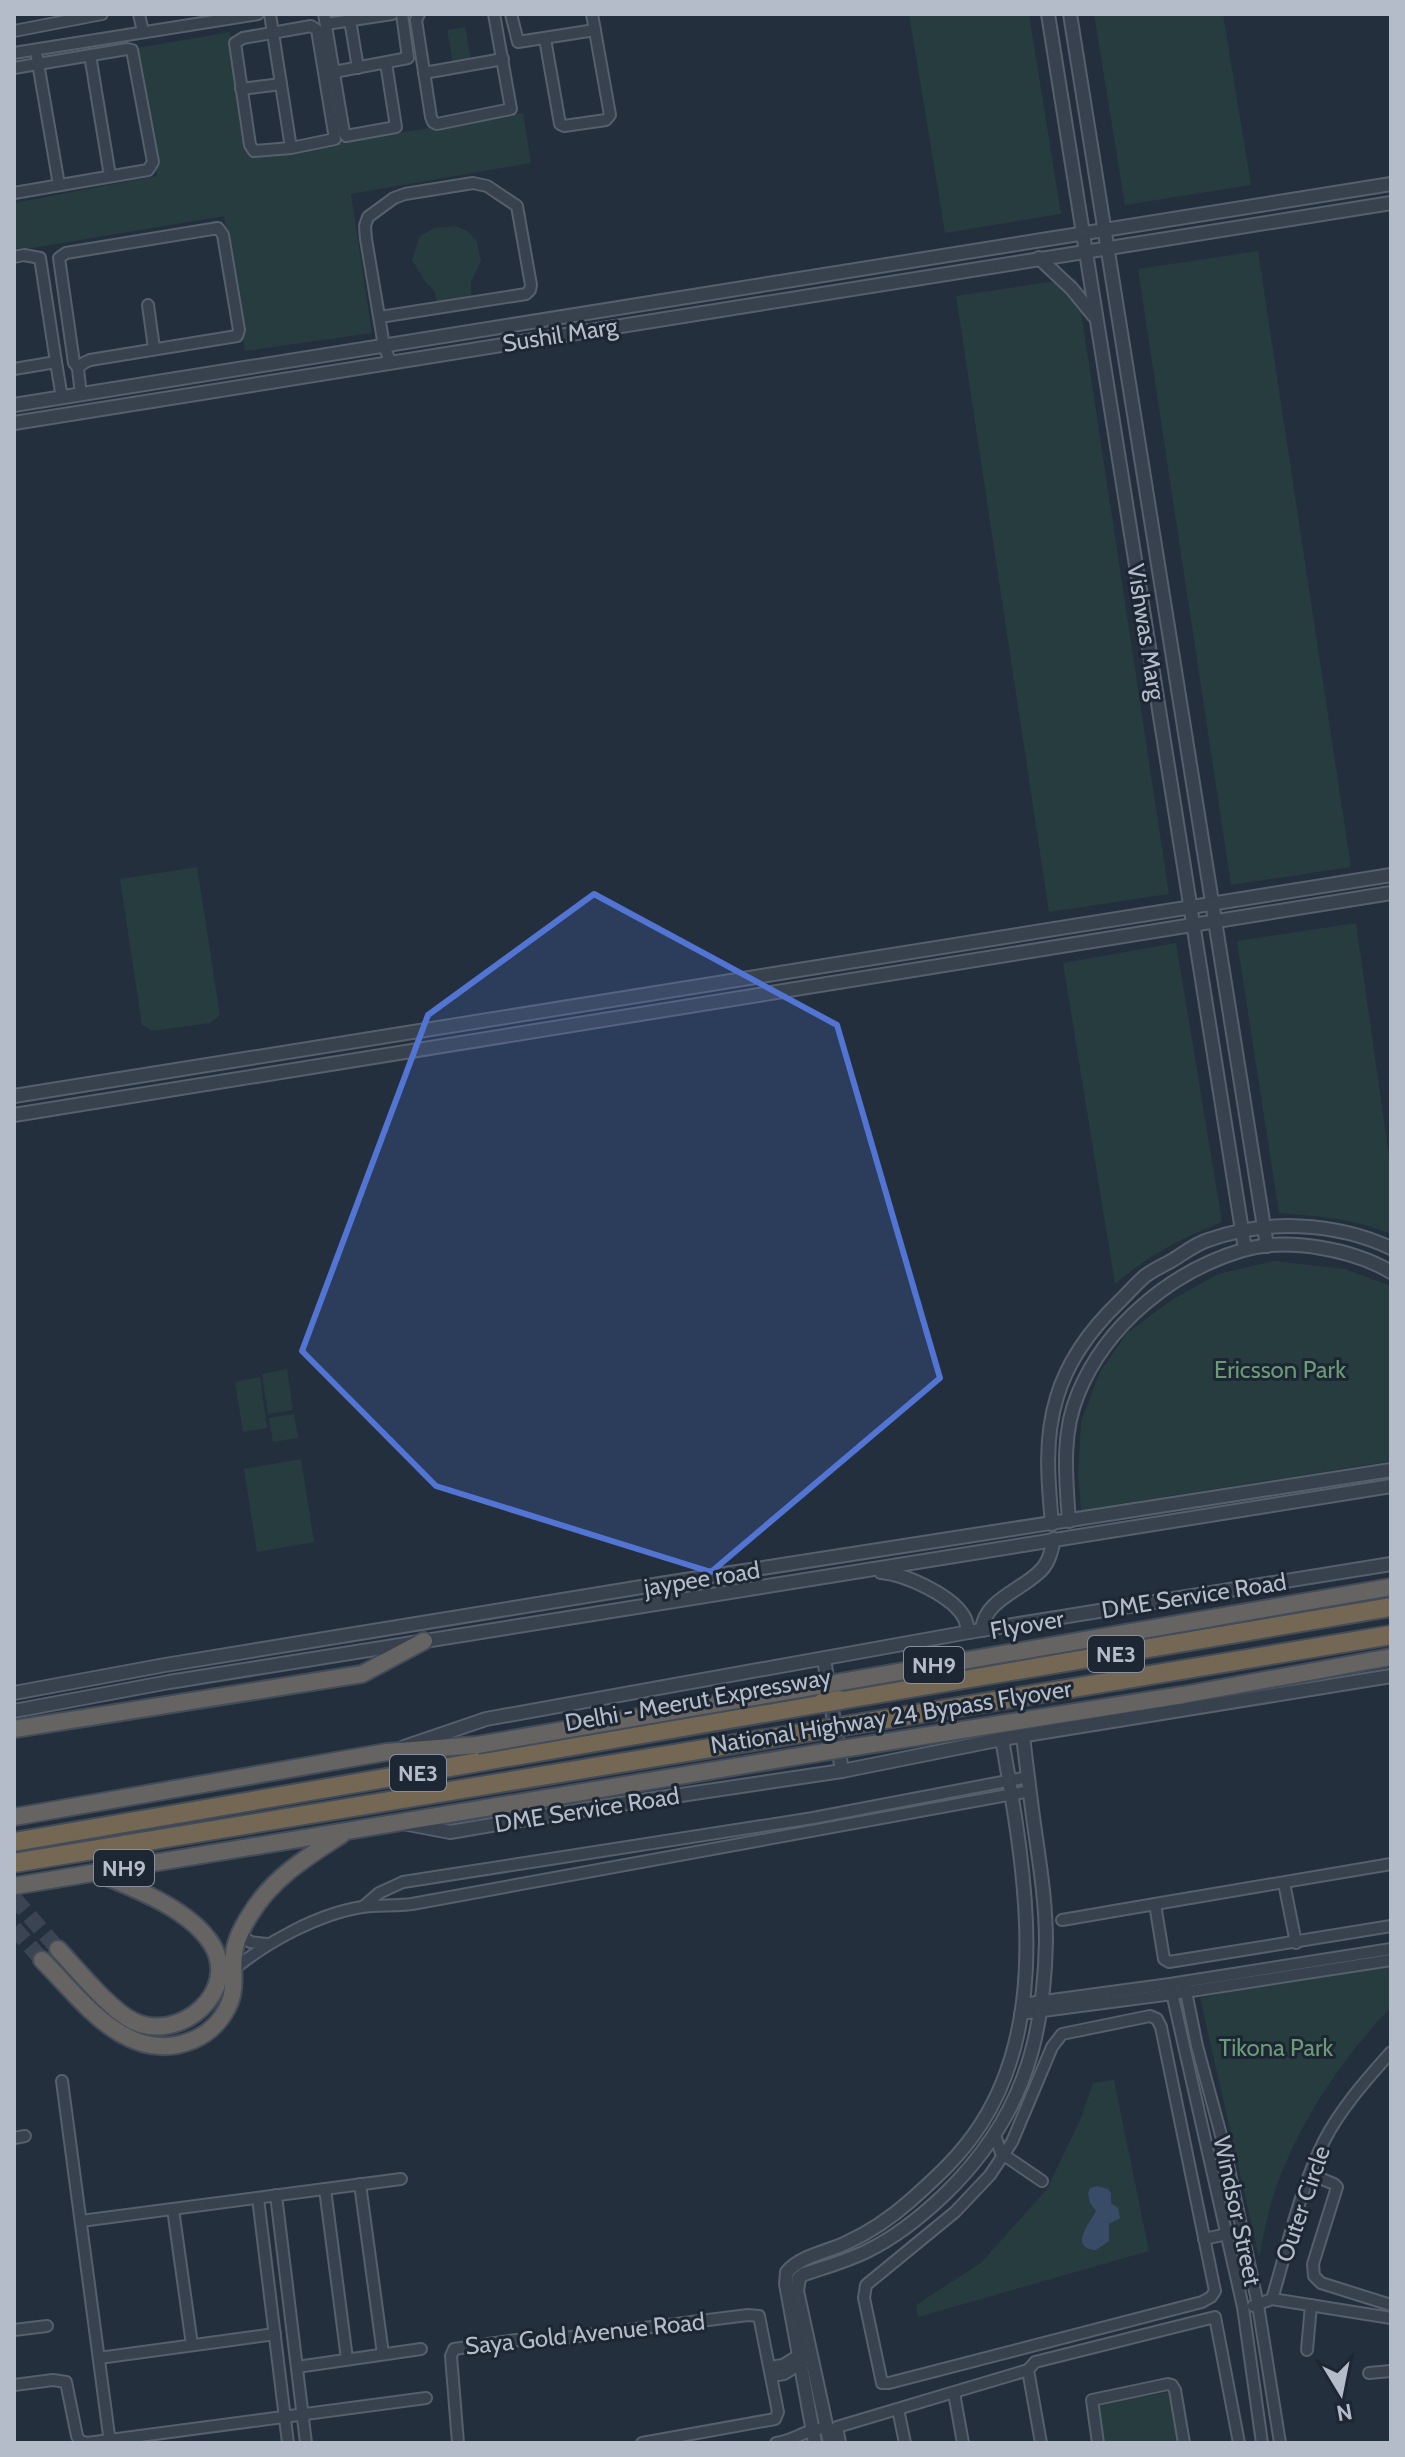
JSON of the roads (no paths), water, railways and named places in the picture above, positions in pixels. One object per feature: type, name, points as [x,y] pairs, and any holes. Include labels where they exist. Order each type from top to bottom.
[{"type":"highway","name":"Flyover","points":[[14,1817],[387,1752],[477,1745],[1391,1587]]},
{"type":"highway","name":"Delhi - Meerut Expressway","points":[[14,1842],[1391,1607]]},
{"type":"highway","name":"Delhi - Meerut Expressway","points":[[14,1863],[1391,1635]]},
{"type":"highway","points":[[14,1729],[362,1674],[424,1641]]},
{"type":"highway","name":"National Highway 24 Bypass Flyover","points":[[399,1823],[1168,1697],[1391,1657]]},
{"type":"highway","name":"NH9","points":[[14,1886],[399,1823]]},
{"type":"highway","points":[[42,1960],[120,2034],[148,2047],[183,2044],[200,2037],[213,2028],[231,2000],[233,1954],[252,1911],[281,1876],[346,1832]]},
{"type":"highway","points":[[58,1949],[118,2011],[131,2021],[150,2027],[176,2024],[191,2018],[212,1996],[218,1980],[218,1961],[205,1935],[173,1909],[95,1872]]},
{"type":"street","points":[[102,14],[14,32],[16,52],[258,14]]},
{"type":"street","points":[[139,14],[143,32]]},
{"type":"street","points":[[270,14],[291,148]]},
{"type":"street","points":[[386,63],[396,127],[346,136],[325,19],[350,20],[392,14]]},
{"type":"street","points":[[334,72],[408,58],[402,14]]},
{"type":"street","points":[[419,14],[416,20],[431,117],[437,124],[511,109],[494,14]]},
{"type":"street","points":[[511,14],[518,42],[595,30]]},
{"type":"street","points":[[545,39],[560,124],[606,120],[610,115],[592,14]]},
{"type":"street","name":"Vishwas Marg","points":[[1048,14],[1245,1249]]},
{"type":"street","name":"Vishwas Marg","points":[[1070,14],[1267,1246]]},
{"type":"street","points":[[350,20],[358,68]]},
{"type":"street","points":[[311,26],[317,30],[333,122],[333,141],[254,151],[250,145],[235,43],[243,38],[273,33],[311,26]]},
{"type":"street","points":[[36,49],[59,185]]},
{"type":"street","points":[[14,68],[132,50],[153,162],[148,170],[14,193]]},
{"type":"street","points":[[90,55],[110,176]]},
{"type":"street","points":[[424,73],[503,59]]},
{"type":"street","points":[[241,89],[281,84]]},
{"type":"street","points":[[380,317],[526,294],[531,285],[517,206],[487,186],[473,183],[405,194],[394,198],[368,217],[366,239],[384,346],[391,363]]},
{"type":"street","name":"Sushil Marg","points":[[14,405],[1391,184]]},
{"type":"street","name":"Sushil Marg","points":[[14,423],[1391,203]]},
{"type":"street","points":[[78,368],[90,360],[237,336],[239,330],[223,235],[218,228],[66,253],[59,258],[81,395]]},
{"type":"street","points":[[14,257],[40,258],[62,398]]},
{"type":"street","points":[[1039,258],[1072,289],[1096,319]]},
{"type":"street","points":[[148,305],[154,348]]},
{"type":"street","points":[[14,369],[56,362]]},
{"type":"street","points":[[14,1096],[1391,875]]},
{"type":"street","points":[[14,1115],[1391,893]]},
{"type":"street","points":[[1052,1524],[1047,1471],[1049,1432],[1057,1395],[1076,1353],[1103,1318],[1146,1275],[1205,1241],[1264,1227],[1314,1227],[1370,1238],[1391,1248]]},
{"type":"street","points":[[1069,1521],[1065,1464],[1077,1395],[1117,1329],[1155,1295],[1202,1266],[1245,1249],[1267,1246],[1294,1245],[1341,1252],[1391,1272]]},
{"type":"street","name":"jaypee road","points":[[14,1693],[165,1665],[666,1583],[1391,1470]]},
{"type":"street","points":[[14,1711],[169,1682],[1391,1486]]},
{"type":"street","points":[[1285,1487],[1289,1502]]},
{"type":"street","points":[[858,1571],[895,1573],[937,1593],[958,1610],[975,1631],[987,1612],[1040,1573],[1050,1559],[1054,1539]]},
{"type":"street","name":"DME Service Road","points":[[387,1752],[486,1719],[975,1631],[1391,1564]]},
{"type":"street","points":[[465,1618],[469,1634]]},
{"type":"street","points":[[824,1659],[842,1771]]},
{"type":"street","points":[[165,1665],[169,1682]]},
{"type":"street","name":"DME Service Road","points":[[399,1823],[450,1832],[842,1771],[1002,1739],[1391,1676]]},
{"type":"street","points":[[830,2443],[797,2291],[799,2278],[865,2252],[895,2235],[927,2211],[969,2171],[1009,2113],[1034,2044],[1041,2006],[1046,1939],[1043,1888],[1023,1736]]},
{"type":"street","points":[[814,2436],[786,2284],[787,2272],[800,2261],[847,2243],[891,2216],[953,2162],[998,2094],[1011,2059],[1021,2009],[1027,1920],[1002,1739]]},
{"type":"street","points":[[364,1906],[379,1893],[403,1882],[813,1818],[1028,1777]]},
{"type":"street","points":[[233,1970],[269,1944],[310,1924],[364,1906],[412,1904],[1030,1791]]},
{"type":"street","points":[[726,1831],[727,1846]]},
{"type":"street","points":[[1062,1920],[1391,1864]]},
{"type":"street","points":[[1284,1883],[1296,1943]]},
{"type":"street","points":[[1155,1904],[1164,1959],[1169,1962],[1391,1926]]},
{"type":"street","points":[[240,1933],[250,1942],[269,1944]]},
{"type":"street","points":[[1021,2009],[1350,1961],[1391,1949]]},
{"type":"street","points":[[1350,1961],[1391,1960]]},
{"type":"street","name":"Windsor Street","points":[[1185,1987],[1197,2046],[1225,2150],[1258,2305],[1280,2443]]},
{"type":"street","name":"Windsor Street","points":[[1171,1989],[1243,2307],[1262,2443]]},
{"type":"street","points":[[1150,2016],[1157,2019],[1204,2239],[1215,2291],[1202,2302],[882,2383],[864,2298],[866,2285],[955,2212],[1004,2155],[1052,2047],[1062,2034],[1150,2016]]},
{"type":"street","name":"Outer Circle","points":[[1272,2299],[1296,2209],[1324,2142],[1342,2111],[1390,2055]]},
{"type":"street","points":[[62,2081],[110,2442]]},
{"type":"street","points":[[995,2135],[1001,2153],[1042,2181]]},
{"type":"street","points":[[1310,2174],[1337,2187],[1313,2264],[1314,2276],[1321,2283],[1391,2305]]},
{"type":"street","points":[[81,2221],[401,2179]]},
{"type":"street","points":[[360,2184],[383,2354]]},
{"type":"street","points":[[325,2189],[347,2359]]},
{"type":"street","points":[[276,2195],[306,2443]]},
{"type":"street","points":[[258,2198],[288,2443]]},
{"type":"street","points":[[173,2209],[192,2345]]},
{"type":"street","points":[[1204,2239],[1227,2234]]},
{"type":"street","points":[[1243,2307],[1272,2299],[1391,2318]]},
{"type":"street","points":[[1307,2350],[1311,2305]]},
{"type":"street","name":"Saya Gold Avenue Road","points":[[458,2443],[451,2356],[452,2350],[457,2347],[516,2340],[532,2342],[755,2315],[761,2321],[778,2412],[772,2421],[642,2443]]},
{"type":"street","points":[[840,2443],[837,2427],[1028,2370],[1035,2362],[1215,2317],[1239,2443]]},
{"type":"street","points":[[14,2330],[47,2326]]},
{"type":"street","points":[[99,2358],[275,2334]]},
{"type":"street","points":[[297,2367],[421,2349]]},
{"type":"street","points":[[771,2372],[784,2374],[800,2359]]},
{"type":"street","points":[[1028,2370],[1041,2443]]},
{"type":"street","points":[[1369,2373],[1391,2371]]},
{"type":"street","points":[[14,2385],[53,2380],[66,2382],[77,2436],[87,2443],[426,2398]]},
{"type":"street","points":[[1098,2443],[1091,2402],[1094,2398],[1168,2384],[1175,2390],[1184,2443]]},
{"type":"street","points":[[954,2393],[963,2443]]},
{"type":"street","points":[[898,2409],[905,2443]]},
{"type":"street","points":[[776,2443],[814,2436],[827,2428]]},
{"type":"water","points":[[1097,2186],[1111,2193],[1111,2203],[1118,2208],[1120,2218],[1109,2224],[1109,2241],[1096,2250],[1083,2245],[1082,2240],[1096,2211],[1088,2193],[1090,2188]]},
{"type":"tunnel","points":[[14,1898],[58,1949]]},
{"type":"tunnel","points":[[14,1928],[42,1960]]},
{"type":"park label","name":"Ericsson Park","points":[[1280,1370]]},
{"type":"park label","name":"Tikona Park","points":[[1276,2048]]}]
